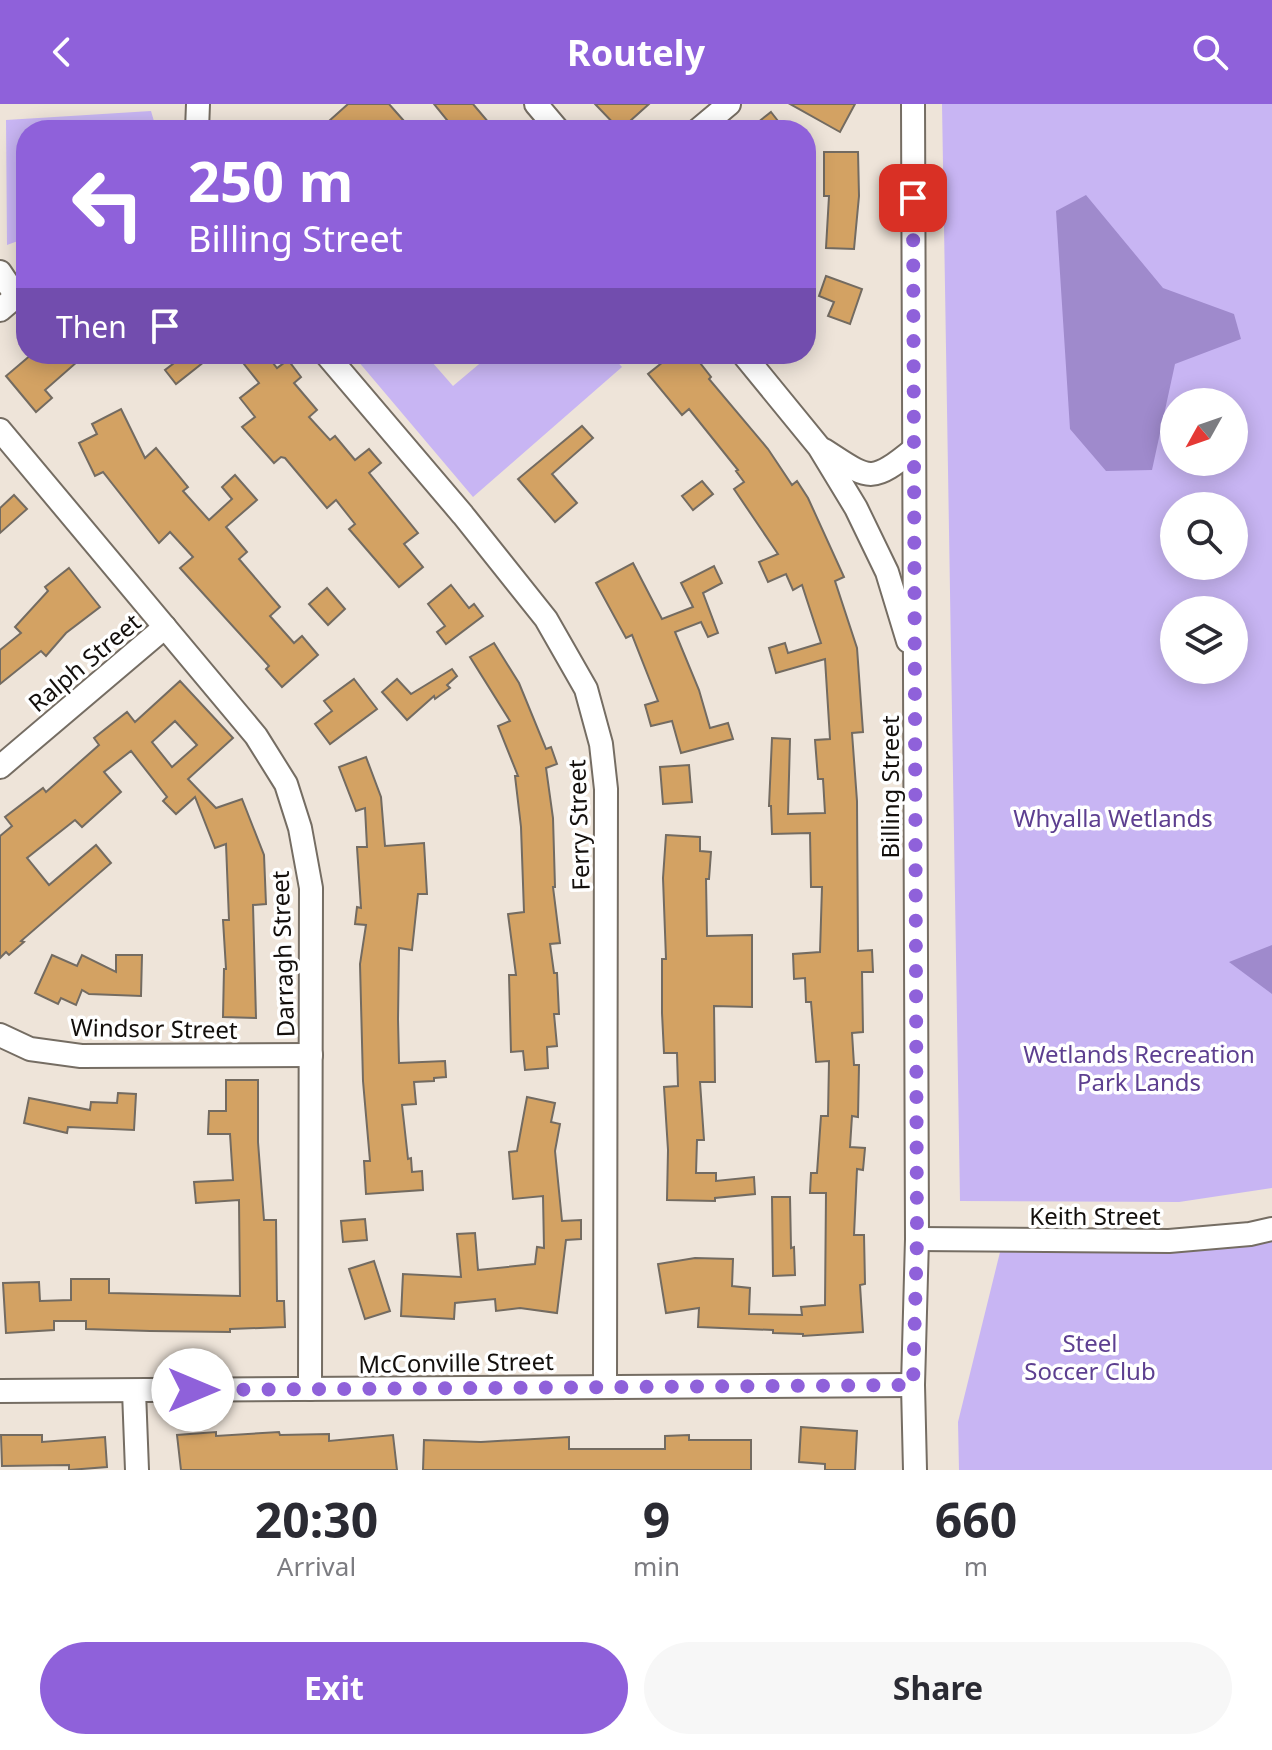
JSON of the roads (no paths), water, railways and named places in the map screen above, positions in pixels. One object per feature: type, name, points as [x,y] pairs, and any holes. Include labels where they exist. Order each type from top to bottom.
[{"type":"street","points":[[536,104],[550,120]]},
{"type":"street","points":[[710,120],[729,104]]},
{"type":"street","name":"Billing Street","points":[[913,104],[915,1470]]},
{"type":"street","points":[[0,272],[14,298]]},
{"type":"street","name":"Ferry Street","points":[[335,364],[463,515],[546,619],[586,689],[601,744],[606,789],[605,1386]]},
{"type":"street","points":[[751,364],[819,447],[856,508],[887,572],[915,662]]},
{"type":"street","name":"Darragh Street","points":[[0,430],[256,736],[286,784],[300,828],[311,888],[310,1389]]},
{"type":"street","points":[[819,447],[861,474],[885,473],[914,449]]},
{"type":"street","name":"Ralph Street","points":[[0,767],[165,627]]},
{"type":"street","name":"Windsor Street","points":[[0,1035],[30,1049],[81,1056],[311,1055]]},
{"type":"street","name":"Keith Street","points":[[917,1239],[1169,1241],[1250,1234],[1272,1229]]},
{"type":"street","name":"McConville Street","points":[[0,1391],[913,1385]]},
{"type":"street","points":[[134,1391],[137,1470]]},
{"type":"park label","name":"Whyalla Wetlands","points":[[1113,817]]},
{"type":"park label","name":"Wetlands Recreation Park Lands","points":[[1139,1067]]},
{"type":"park label","name":"Steel Soccer Club","points":[[1090,1356]]}]
